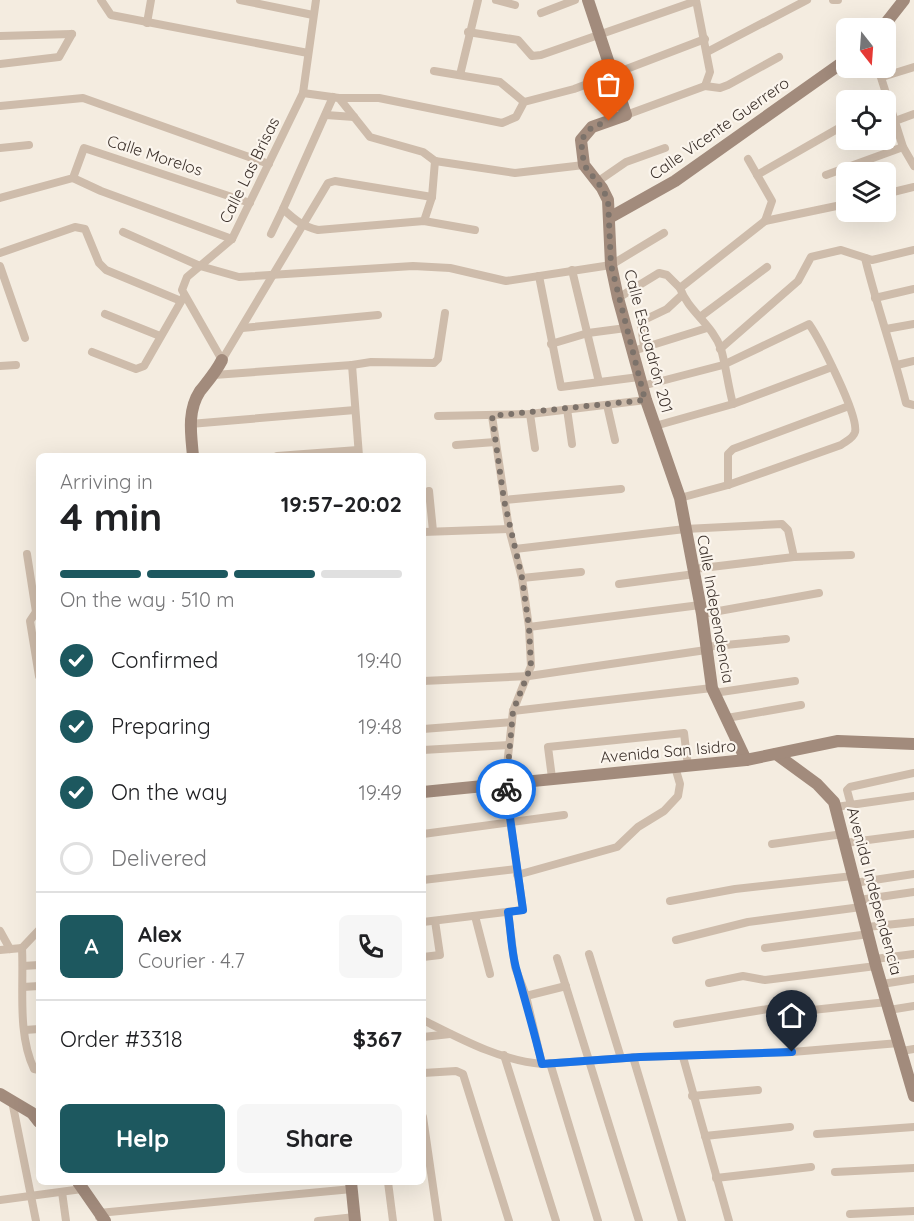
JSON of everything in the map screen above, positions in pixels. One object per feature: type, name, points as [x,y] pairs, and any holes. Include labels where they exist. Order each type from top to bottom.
[{"type":"street","points":[[101,0],[111,15],[308,53]]},
{"type":"street","points":[[147,23],[151,0]]},
{"type":"street","points":[[240,0],[314,15]]},
{"type":"street","name":"Calle Las Brisas","points":[[92,352],[136,369],[144,366],[183,299],[182,290],[187,277],[232,239],[303,93],[316,0]]},
{"type":"street","points":[[460,75],[468,32],[478,0]]},
{"type":"street","points":[[496,0],[515,4]]},
{"type":"street","points":[[541,13],[575,0]]},
{"type":"street","points":[[588,0],[626,115]]},
{"type":"street","points":[[707,52],[807,0]]},
{"type":"street","points":[[833,0],[838,0]]},
{"type":"street","points":[[890,18],[904,0]]},
{"type":"street","points":[[468,32],[518,40],[532,56],[541,55],[696,1],[710,72],[705,86]]},
{"type":"street","points":[[0,36],[72,34],[59,57],[0,64]]},
{"type":"street","points":[[303,93],[336,97],[379,98],[502,123],[516,117],[524,102],[574,89],[705,39]]},
{"type":"street","points":[[336,97],[370,137],[423,152],[435,161],[515,173],[584,165],[581,140],[592,127],[705,86],[720,88],[779,57]]},
{"type":"street","name":"Calle Vicente Guerrero","points":[[609,218],[675,181],[836,67]]},
{"type":"street","points":[[896,73],[914,67]]},
{"type":"street","points":[[434,71],[500,82],[524,102]]},
{"type":"street","points":[[271,234],[336,97]]},
{"type":"street","points":[[0,106],[83,98],[269,164]]},
{"type":"street","points":[[896,121],[914,114]]},
{"type":"street","points":[[326,115],[354,117]]},
{"type":"street","points":[[896,124],[903,147],[913,163]]},
{"type":"street","points":[[757,175],[836,130]]},
{"type":"street","points":[[0,148],[29,145]]},
{"type":"street","points":[[826,175],[903,147]]},
{"type":"street","name":"Calle Morelos","points":[[73,178],[84,148],[250,203]]},
{"type":"street","points":[[597,182],[626,162],[664,148]]},
{"type":"street","points":[[748,159],[772,201],[765,221]]},
{"type":"street","points":[[424,221],[432,197],[435,161]]},
{"type":"street","name":"Calle Escuadrón 201","points":[[584,165],[608,200],[611,265],[618,298],[626,328],[638,349],[645,400],[680,498],[685,529]]},
{"type":"street","points":[[0,198],[73,178],[101,191],[232,239]]},
{"type":"street","points":[[193,453],[190,424],[192,408],[199,393],[214,375],[328,183],[335,181],[432,197]]},
{"type":"street","points":[[896,191],[914,187]]},
{"type":"street","points":[[707,328],[638,349],[641,324],[644,320],[667,309],[681,292],[765,221],[836,206]]},
{"type":"street","points":[[283,209],[303,226],[318,230],[424,221],[475,230]]},
{"type":"street","points":[[0,253],[75,228],[85,230],[99,263],[106,270],[183,299],[222,360]]},
{"type":"street","points":[[123,232],[200,266],[239,277],[272,277],[413,266],[450,268],[506,281],[611,265],[664,234]]},
{"type":"street","points":[[720,349],[798,281],[811,257],[841,250],[872,260],[914,250]]},
{"type":"street","points":[[866,258],[875,298],[897,365],[906,403],[914,405]]},
{"type":"street","points":[[0,266],[25,338]]},
{"type":"street","points":[[700,317],[767,267]]},
{"type":"street","points":[[573,270],[599,382]]},
{"type":"street","points":[[618,298],[659,273],[667,275],[689,306],[700,317],[720,349],[733,404]]},
{"type":"street","points":[[539,276],[551,325],[551,344],[561,387],[599,382],[641,382],[723,365],[810,324],[824,347],[849,406],[856,431],[852,437],[841,445],[728,485],[680,498]]},
{"type":"street","points":[[875,298],[914,289]]},
{"type":"street","points":[[214,375],[371,362],[434,363],[438,359],[445,313]]},
{"type":"street","points":[[105,314],[160,336]]},
{"type":"street","points":[[242,328],[378,315]]},
{"type":"street","points":[[886,329],[914,324]]},
{"type":"street","points":[[551,344],[588,333],[626,328]]},
{"type":"street","points":[[897,365],[914,361]]},
{"type":"street","points":[[0,366],[16,365]]},
{"type":"street","points":[[352,365],[359,453]]},
{"type":"street","points":[[655,426],[733,404],[832,367]]},
{"type":"street","points":[[438,416],[530,414],[645,400]]},
{"type":"street","points":[[607,405],[615,440]]},
{"type":"street","points":[[728,485],[728,454],[733,449],[849,406]]},
{"type":"street","points":[[190,424],[355,410]]},
{"type":"street","points":[[567,410],[572,444]]},
{"type":"street","points":[[530,414],[535,448]]},
{"type":"street","points":[[426,922],[523,910],[513,824],[505,784],[513,711],[529,676],[531,666],[529,627],[522,578],[509,529],[492,416]]},
{"type":"street","points":[[456,445],[495,442]]},
{"type":"street","points":[[504,500],[621,489]]},
{"type":"street","points":[[429,491],[433,531]]},
{"type":"street","points":[[515,549],[685,529],[782,524],[788,530],[794,556]]},
{"type":"street","points":[[426,532],[509,529]]},
{"type":"street","name":"Calle Independencia","points":[[685,529],[701,609],[705,649],[713,691],[746,760]]},
{"type":"street","points":[[27,554],[36,606]]},
{"type":"street","points":[[619,584],[794,556],[851,555]]},
{"type":"street","points":[[522,578],[581,572]]},
{"type":"street","points":[[529,627],[701,609],[819,593]]},
{"type":"street","points":[[36,613],[30,621],[36,650]]},
{"type":"street","points":[[426,681],[529,676],[786,639]]},
{"type":"street","points":[[513,711],[795,681]]},
{"type":"street","points":[[727,718],[801,705]]},
{"type":"street","points":[[426,729],[512,722]]},
{"type":"street","points":[[552,778],[548,747],[684,734],[688,766]]},
{"type":"street","name":"Avenida San Isidro","points":[[426,792],[746,760],[838,741],[914,744]]},
{"type":"street","points":[[426,750],[509,745]]},
{"type":"street","name":"Avenida Independencia","points":[[776,753],[830,796],[836,807],[888,1006],[905,1048],[913,1091]]},
{"type":"street","points":[[426,880],[517,872],[616,847],[638,827],[664,811],[678,796],[680,784],[675,767]]},
{"type":"street","points":[[852,805],[847,790],[850,786],[914,773]]},
{"type":"street","points":[[836,807],[914,796]]},
{"type":"street","points":[[426,834],[513,824],[564,815]]},
{"type":"street","points":[[772,844],[914,834]]},
{"type":"street","points":[[670,902],[735,889],[914,874]]},
{"type":"street","points":[[676,940],[748,922],[914,892]]},
{"type":"street","points":[[508,912],[515,967],[598,1221]]},
{"type":"street","points":[[476,916],[490,974]]},
{"type":"street","points":[[426,957],[440,955],[435,921]]},
{"type":"street","points":[[765,948],[914,922]]},
{"type":"street","points":[[0,931],[5,950],[22,948],[36,935]]},
{"type":"street","points":[[22,948],[24,1030],[31,1062],[36,1069]]},
{"type":"street","points":[[589,954],[621,1058]]},
{"type":"street","points":[[709,983],[743,976],[765,980],[914,954]]},
{"type":"street","points":[[557,957],[639,1221]]},
{"type":"street","points":[[23,966],[36,965]]},
{"type":"street","points":[[882,984],[914,979]]},
{"type":"street","points":[[23,987],[36,986]]},
{"type":"street","points":[[526,996],[566,986]]},
{"type":"street","points":[[677,1024],[780,1007],[803,1011],[914,1006]]},
{"type":"street","points":[[426,1022],[450,1034],[527,1063],[905,1048]]},
{"type":"street","points":[[24,1030],[36,1029]]},
{"type":"street","points":[[426,1037],[450,1034]]},
{"type":"street","points":[[504,1055],[556,1221]]},
{"type":"street","points":[[633,1057],[682,1221]]},
{"type":"street","points":[[684,1057],[692,1096],[729,1221]]},
{"type":"street","points":[[426,1073],[456,1071],[464,1074],[509,1221]]},
{"type":"street","points":[[692,1096],[758,1090]]},
{"type":"street","points":[[0,1094],[36,1115]]},
{"type":"street","points":[[12,1101],[36,1221]]},
{"type":"street","points":[[705,1136],[790,1127]]},
{"type":"street","points":[[817,1134],[914,1127]]},
{"type":"street","points":[[426,1138],[438,1221]]},
{"type":"street","points":[[716,1178],[810,1167]]},
{"type":"street","points":[[835,1172],[914,1168]]},
{"type":"street","points":[[0,1200],[62,1192],[80,1186],[101,1218],[351,1185],[355,1219],[318,1221]]},
{"type":"street","points":[[388,1185],[393,1221]]},
{"type":"street","points":[[62,1192],[66,1221]]},
{"type":"street","points":[[850,1214],[914,1211]]},
{"type":"way so far","points":[[506,789],[513,711],[529,676],[531,666],[529,627],[522,578],[509,529],[492,416],[530,414],[645,400],[611,265],[608,200],[602,188],[584,165],[582,153],[581,140],[592,127],[609,121]]},
{"type":"route","points":[[506,789],[513,824],[516,870],[523,910],[508,912],[515,967],[526,996],[542,1064],[640,1057],[792,1052]]}]
